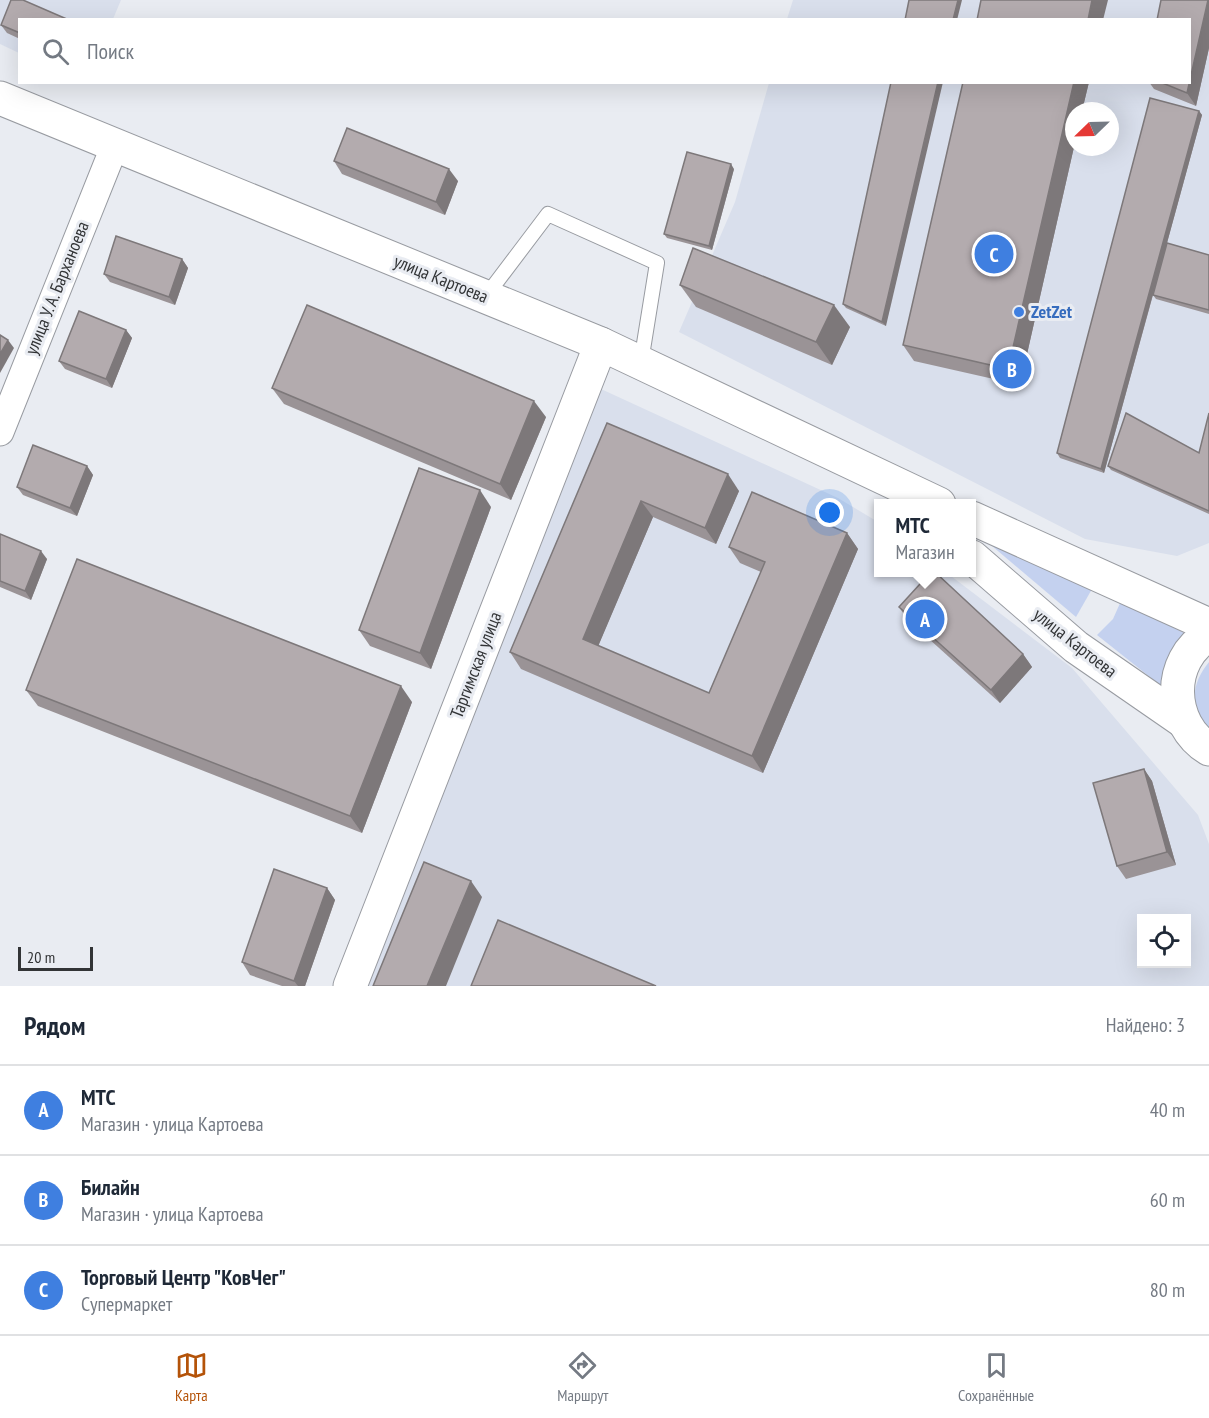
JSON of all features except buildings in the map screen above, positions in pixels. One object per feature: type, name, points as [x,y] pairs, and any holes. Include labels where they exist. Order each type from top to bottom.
[{"type":"main road","name":"улица Картоева","points":[[0,98],[601,344],[928,499]]},
{"type":"main road","name":"Таргимская улица","points":[[350,986],[601,344]]},
{"type":"main road","name":"улица Картоева","points":[[875,474],[903,499]]},
{"type":"main road","points":[[976,520],[1209,625]]},
{"type":"main road","name":"улица Картоева","points":[[976,561],[1076,647],[1200,744]]},
{"type":"main road","points":[[1200,744],[1178,704],[1177,686],[1181,668],[1190,652],[1209,635]]},
{"type":"street","name":"улица У. А. Барханоева","points":[[0,432],[115,145]]},
{"type":"lane","points":[[485,297],[548,214],[657,263],[642,362]]},
{"type":"shaded area","points":[[0,0],[121,0],[113,18],[18,18],[18,53],[0,44]]},
{"type":"shaded area","points":[[793,0],[1209,0],[1209,543],[1177,556],[1085,539],[679,332],[735,202],[769,84],[1191,84],[1191,18],[787,18]]},
{"type":"shaded area","points":[[601,389],[838,498],[874,520],[874,577],[952,577],[1072,668],[1198,815],[1209,844],[1209,986],[364,986]]},
{"type":"shaded area","points":[[976,531],[1092,589],[1076,617],[976,532]]},
{"type":"shaded area","points":[[1121,601],[1192,637],[1165,689],[1097,635],[1113,619]]},
{"type":"shaded area","points":[[1209,662],[1209,728],[1198,712],[1195,695],[1199,678]]},
{"type":"place","name":"Торговый Центр \"КовЧег\"","points":[[994,254]]},
{"type":"place","name":"ZetZet","points":[[1019,312]]},
{"type":"place","name":"Билайн","points":[[1012,369]]},
{"type":"place","name":"МТС","points":[[925,619]]}]
